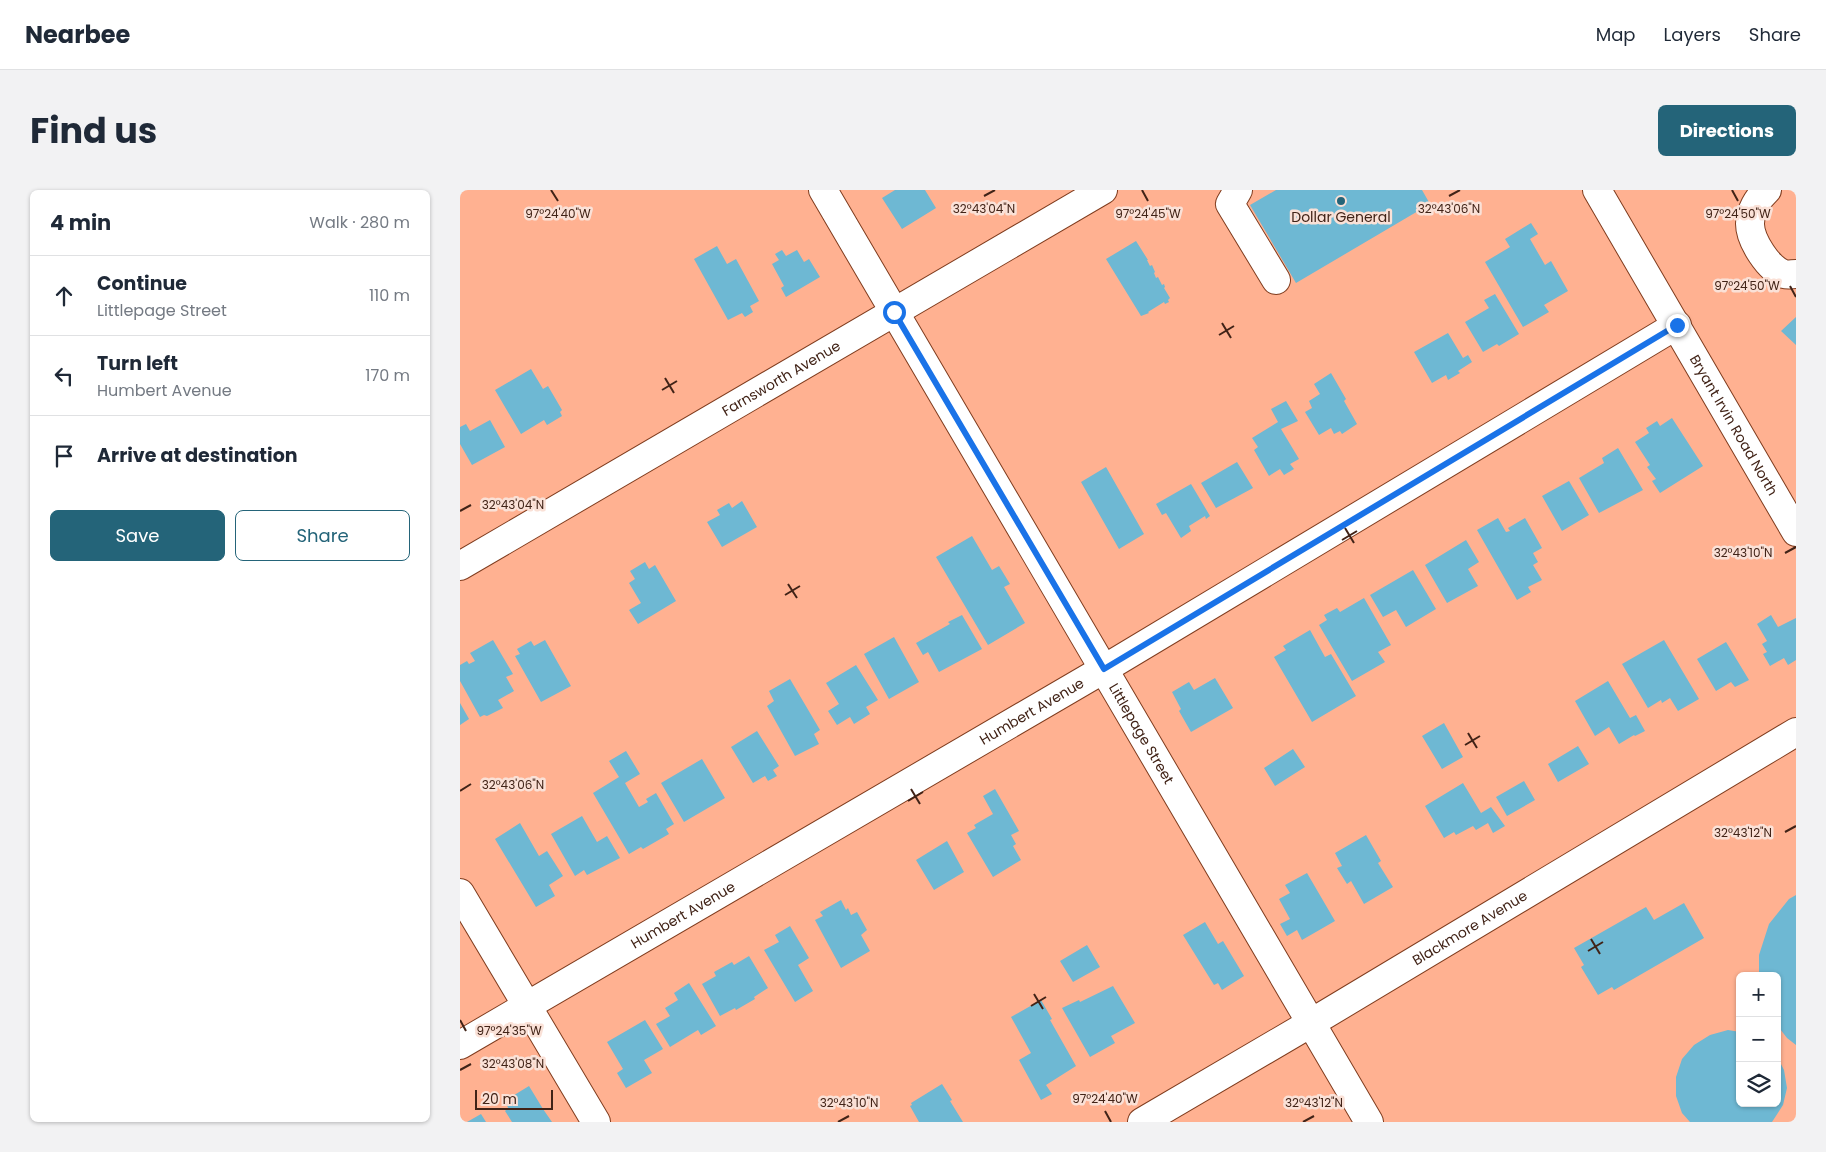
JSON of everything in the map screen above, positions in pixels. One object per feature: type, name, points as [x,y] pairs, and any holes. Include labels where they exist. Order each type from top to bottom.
[{"type":"street","name":"Littlepage Street","points":[[823,190],[1368,1122]]},
{"type":"street","name":"Farnsworth Avenue","points":[[460,566],[1103,190]]},
{"type":"street","points":[[1238,190],[1230,204],[1276,280]]},
{"type":"street","name":"Bryant Irvin Road North","points":[[1597,190],[1796,532]]},
{"type":"street","points":[[1767,190],[1760,197],[1753,211],[1750,225],[1754,243],[1768,262],[1783,274],[1796,274]]},
{"type":"street","name":"Humbert Avenue","points":[[460,1045],[1104,669],[1677,325]]},
{"type":"street","name":"Blackmore Avenue","points":[[1142,1122],[1311,1023],[1796,732]]},
{"type":"street","points":[[460,893],[596,1122]]},
{"type":"building","points":[[895,190],[925,190],[936,208],[902,229],[882,198]]},
{"type":"building","points":[[1276,190],[1422,190],[1430,204],[1296,283],[1250,205]]},
{"type":"building","points":[[1531,223],[1538,234],[1530,239],[1545,265],[1551,261],[1568,291],[1544,305],[1549,312],[1523,327],[1485,262],[1510,247],[1505,239]]},
{"type":"building","points":[[1136,241],[1150,266],[1152,265],[1156,278],[1158,277],[1162,285],[1164,284],[1164,288],[1170,298],[1169,302],[1165,304],[1164,302],[1149,313],[1141,316],[1106,259]]},
{"type":"building","points":[[717,246],[727,264],[736,259],[759,301],[750,306],[753,312],[745,317],[742,313],[728,320],[694,259]]},
{"type":"building","points":[[782,250],[786,256],[797,250],[804,262],[809,259],[820,277],[786,297],[781,288],[784,286],[772,264],[779,260],[775,254]]},
{"type":"building","points":[[1495,294],[1519,334],[1499,346],[1497,344],[1483,352],[1465,322],[1489,308],[1484,300]]},
{"type":"building","points":[[1796,317],[1796,345],[1781,331]]},
{"type":"building","points":[[1448,333],[1463,358],[1468,355],[1472,362],[1458,371],[1460,373],[1448,380],[1446,375],[1432,383],[1414,352]]},
{"type":"building","points":[[531,369],[543,389],[548,386],[562,410],[560,412],[562,416],[547,425],[544,420],[521,434],[495,390]]},
{"type":"building","points":[[1331,373],[1346,399],[1344,401],[1357,424],[1342,434],[1340,431],[1334,434],[1331,428],[1319,435],[1305,412],[1312,408],[1309,401],[1320,394],[1314,384]]},
{"type":"building","points":[[1286,401],[1298,421],[1281,429],[1299,459],[1290,464],[1294,469],[1284,475],[1280,469],[1269,476],[1254,450],[1258,447],[1252,438],[1278,422],[1271,409]]},
{"type":"building","points":[[1672,418],[1703,466],[1660,493],[1652,481],[1656,479],[1647,467],[1650,465],[1635,442],[1649,433],[1646,428],[1657,421],[1660,426]]},
{"type":"building","points":[[490,420],[505,447],[472,465],[460,444],[460,427],[466,424],[470,431]]},
{"type":"building","points":[[1618,448],[1643,490],[1599,513],[1579,478],[1604,463],[1602,458]]},
{"type":"building","points":[[1237,462],[1253,488],[1216,508],[1201,483]]},
{"type":"building","points":[[1106,467],[1144,534],[1119,549],[1081,482]]},
{"type":"building","points":[[1569,481],[1589,515],[1562,531],[1542,496]]},
{"type":"building","points":[[1191,484],[1210,516],[1206,519],[1205,516],[1189,526],[1191,531],[1181,538],[1166,513],[1162,515],[1156,504]]},
{"type":"building","points":[[742,501],[757,527],[722,547],[707,522],[720,515],[717,510],[729,503],[732,508]]},
{"type":"building","points":[[1498,518],[1506,532],[1510,531],[1508,528],[1525,518],[1542,548],[1533,553],[1538,562],[1533,565],[1542,580],[1528,587],[1531,592],[1517,600],[1477,530]]},
{"type":"building","points":[[972,536],[992,570],[999,566],[1010,584],[1004,587],[1025,623],[988,645],[936,557]]},
{"type":"building","points":[[1466,540],[1479,562],[1468,569],[1478,586],[1447,603],[1425,565]]},
{"type":"building","points":[[645,562],[649,569],[655,565],[676,601],[638,624],[629,610],[641,603],[629,583],[635,579],[630,571]]},
{"type":"building","points":[[1413,570],[1436,609],[1406,627],[1396,610],[1383,617],[1370,595]]},
{"type":"building","points":[[1364,598],[1391,645],[1378,652],[1385,662],[1352,681],[1319,625],[1327,620],[1324,615],[1337,608],[1340,612]]},
{"type":"building","points":[[962,615],[982,649],[939,672],[928,652],[923,655],[916,643]]},
{"type":"building","points":[[1771,615],[1778,627],[1796,618],[1796,660],[1788,665],[1784,658],[1770,666],[1763,654],[1767,652],[1762,644],[1767,641],[1757,624]]},
{"type":"building","points":[[1310,630],[1325,657],[1331,654],[1356,696],[1312,722],[1274,657],[1286,650],[1283,646]]},
{"type":"building","points":[[894,637],[919,682],[889,699],[864,654]]},
{"type":"building","points":[[493,640],[513,674],[506,677],[514,691],[498,700],[503,708],[487,716],[480,717],[460,681],[460,665],[467,661],[469,664],[475,661],[470,653]]},
{"type":"building","points":[[545,640],[571,686],[541,702],[515,656],[520,654],[517,649],[531,641],[534,646]]},
{"type":"building","points":[[1664,640],[1699,699],[1678,711],[1670,698],[1662,703],[1661,700],[1648,708],[1622,664]]},
{"type":"building","points":[[1726,642],[1749,680],[1735,687],[1731,682],[1716,691],[1697,659]]},
{"type":"building","points":[[856,665],[878,700],[866,707],[870,714],[854,724],[850,717],[837,725],[828,711],[839,704],[826,683]]},
{"type":"building","points":[[1215,678],[1233,708],[1191,732],[1179,711],[1181,709],[1172,692],[1189,682],[1194,690]]},
{"type":"building","points":[[790,679],[820,730],[814,734],[819,744],[795,756],[767,706],[774,701],[769,691]]},
{"type":"building","points":[[1608,681],[1630,718],[1636,715],[1645,731],[1619,744],[1609,727],[1595,736],[1575,701]]},
{"type":"building","points":[[460,703],[469,719],[460,725]]},
{"type":"building","points":[[1444,723],[1463,757],[1442,769],[1422,736]]},
{"type":"building","points":[[757,731],[779,766],[773,770],[777,776],[768,781],[765,776],[753,783],[731,747]]},
{"type":"building","points":[[1578,746],[1589,764],[1558,782],[1548,764]]},
{"type":"building","points":[[1293,749],[1305,767],[1275,786],[1264,768]]},
{"type":"building","points":[[626,751],[640,774],[625,783],[639,807],[648,802],[646,799],[656,793],[674,824],[666,829],[669,834],[643,849],[641,847],[629,854],[593,793],[619,777],[609,761]]},
{"type":"building","points":[[702,759],[725,798],[684,822],[661,783]]},
{"type":"building","points":[[1524,781],[1535,800],[1507,816],[1496,797]]},
{"type":"building","points":[[1463,783],[1481,813],[1491,807],[1505,826],[1493,833],[1488,823],[1476,830],[1473,826],[1456,835],[1454,832],[1444,838],[1425,806]]},
{"type":"building","points":[[995,789],[1019,831],[1011,835],[1016,844],[1013,846],[1021,860],[993,877],[967,833],[976,828],[974,825],[993,814],[983,796]]},
{"type":"building","points":[[582,816],[597,842],[607,836],[620,858],[587,875],[584,870],[575,876],[551,834]]},
{"type":"building","points":[[520,823],[539,856],[547,851],[563,876],[549,885],[555,896],[536,907],[495,839]]},
{"type":"building","points":[[1366,835],[1381,861],[1378,863],[1393,887],[1364,904],[1351,881],[1347,884],[1337,868],[1342,866],[1335,853]]},
{"type":"building","points":[[947,841],[964,872],[934,890],[916,860]]},
{"type":"building","points":[[1307,873],[1335,921],[1302,940],[1297,930],[1287,936],[1280,924],[1290,919],[1279,899],[1290,893],[1285,885]]},
{"type":"building","points":[[1796,895],[1796,1045],[1781,1030],[1781,972],[1759,972],[1759,955],[1769,924],[1789,899]]},
{"type":"building","points":[[841,900],[851,915],[857,912],[867,930],[861,935],[870,951],[841,968],[815,920],[823,916],[820,912]]},
{"type":"building","points":[[1684,903],[1704,938],[1614,990],[1612,987],[1598,995],[1581,967],[1584,965],[1574,948],[1646,907],[1654,920]]},
{"type":"building","points":[[1205,922],[1218,944],[1223,941],[1244,976],[1222,990],[1218,983],[1214,985],[1183,935]]},
{"type":"building","points":[[790,926],[809,958],[798,965],[813,991],[795,1002],[764,950],[779,942],[775,935]]},
{"type":"building","points":[[1087,945],[1100,967],[1073,982],[1060,961]]},
{"type":"building","points":[[749,956],[768,988],[754,997],[755,999],[736,1010],[735,1008],[720,1016],[702,984],[716,976],[714,972],[732,962],[734,965]]},
{"type":"building","points":[[689,983],[716,1026],[701,1035],[698,1030],[670,1047],[656,1024],[670,1016],[665,1008],[678,1000],[674,993]]},
{"type":"building","points":[[1113,986],[1135,1023],[1111,1036],[1115,1043],[1090,1057],[1062,1008],[1079,1000],[1080,1002]]},
{"type":"building","points":[[1041,1000],[1076,1066],[1046,1085],[1052,1094],[1041,1100],[1019,1060],[1031,1053],[1011,1017]]},
{"type":"building","points":[[645,1020],[663,1049],[644,1060],[652,1073],[626,1088],[617,1073],[623,1069],[607,1042]]},
{"type":"building","points":[[1728,1030],[1736,1031],[1736,1107],[1781,1107],[1781,1064],[1787,1088],[1783,1105],[1772,1122],[1690,1122],[1682,1113],[1676,1096],[1676,1077],[1682,1059],[1694,1045],[1710,1035]]},
{"type":"building","points":[[942,1084],[963,1122],[919,1122],[910,1106],[912,1105],[911,1103]]},
{"type":"building","points":[[529,1086],[552,1122],[512,1122],[505,1111],[508,1108],[507,1105],[514,1101],[511,1097]]},
{"type":"building","points":[[481,1114],[486,1122],[467,1122]]},
{"type":"place","name":"Dollar General","points":[[1341,201]]},
{"type":"route","points":[[894,312],[1104,669],[1677,325]]}]
